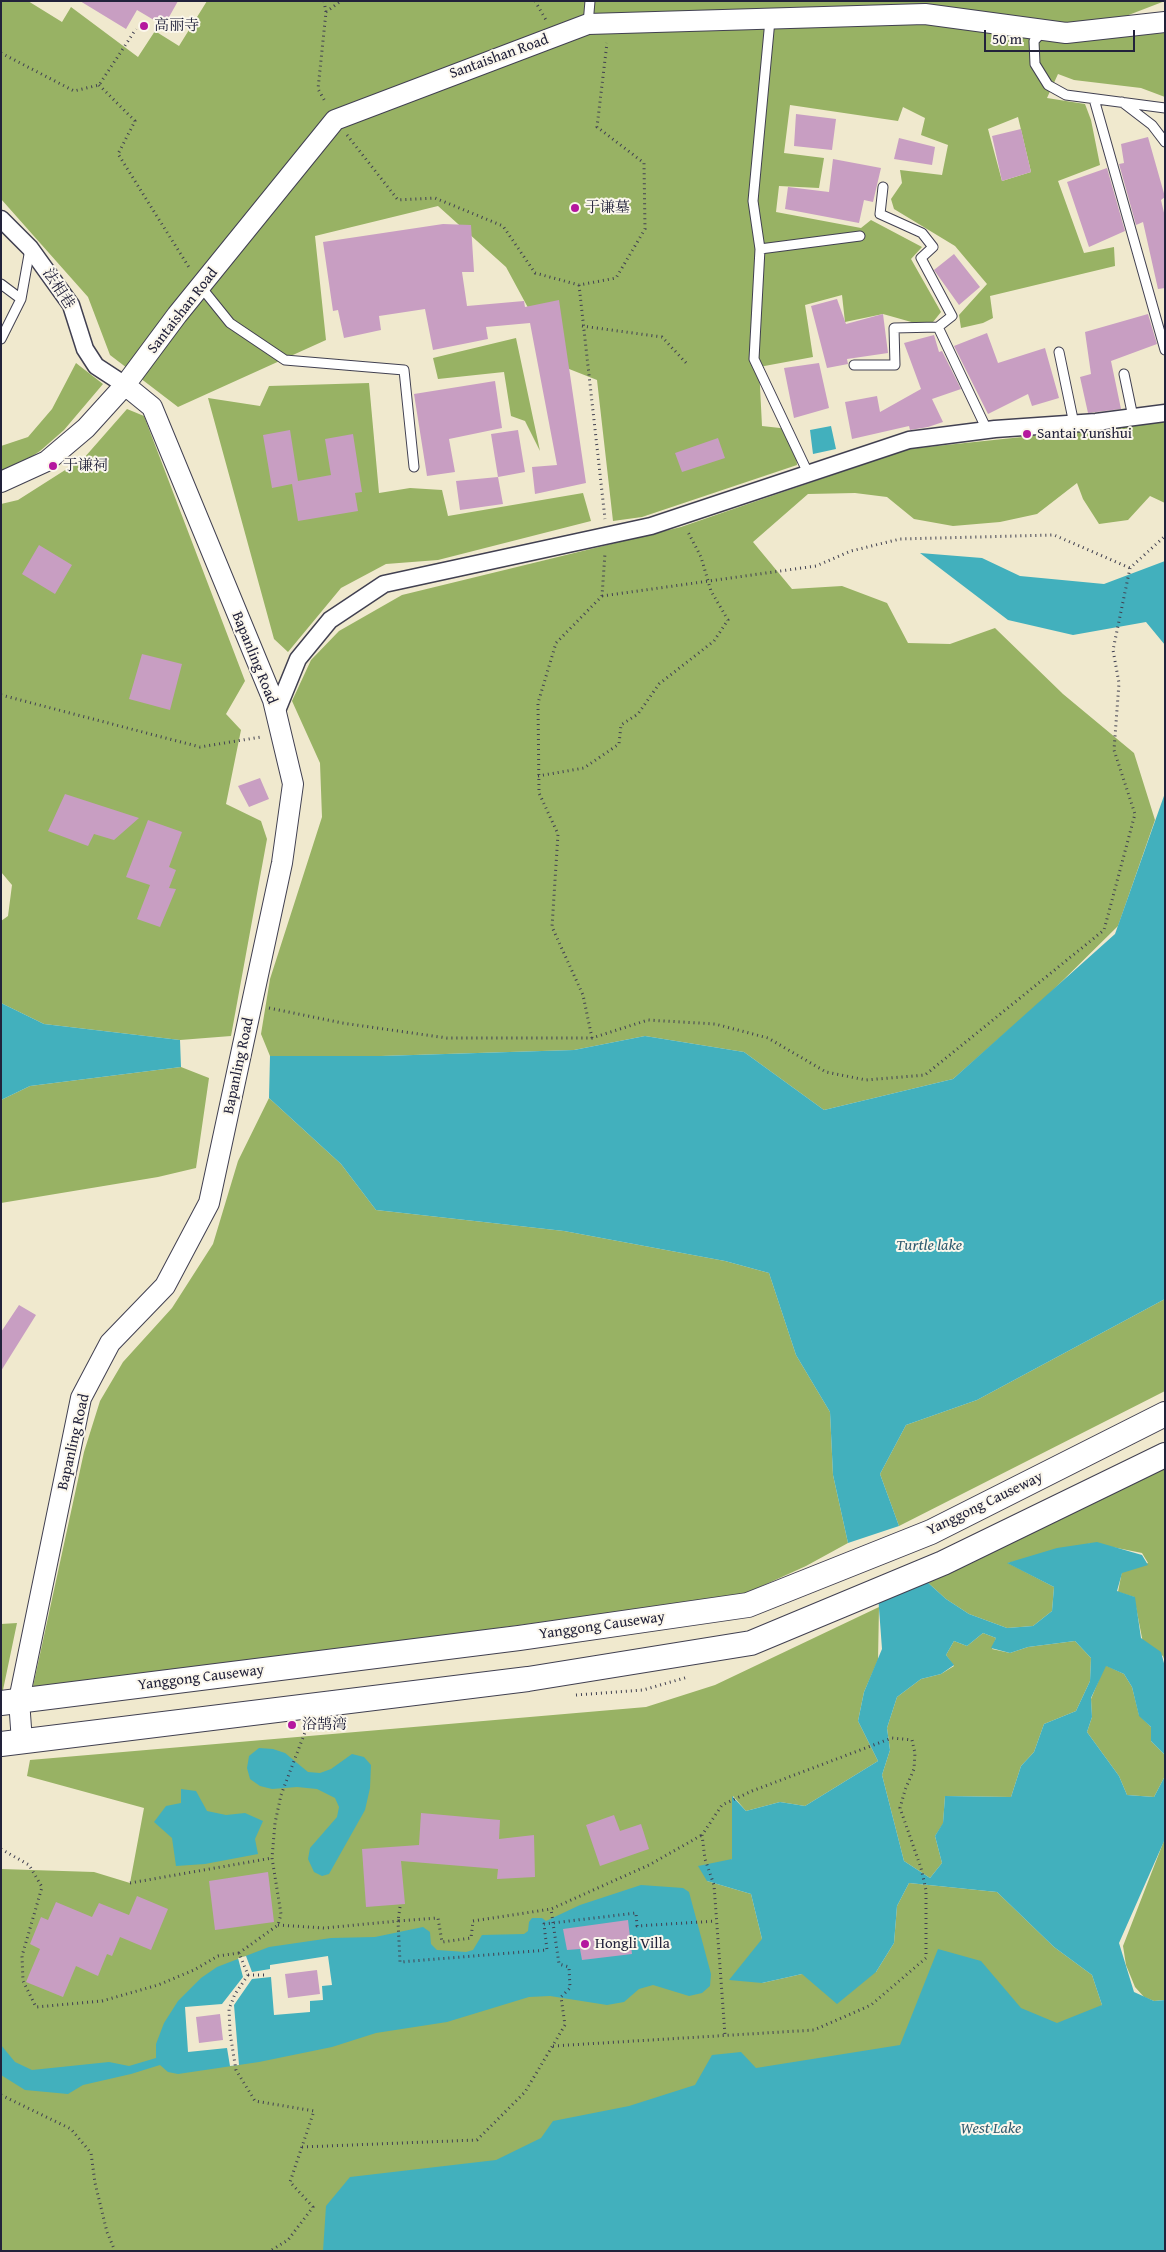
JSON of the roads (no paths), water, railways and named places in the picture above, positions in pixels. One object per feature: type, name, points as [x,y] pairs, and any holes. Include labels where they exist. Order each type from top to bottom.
[{"type":"main road","name":"Yanggong Causeway","points":[[10,1702],[520,1638],[748,1605],[931,1532],[1165,1414]]},
{"type":"main road","points":[[12,1743],[528,1679],[751,1642],[943,1563],[1165,1455]]},
{"type":"street","name":"Santaishan Road","points":[[1,482],[47,461],[86,428],[125,385],[335,120],[588,24],[925,14],[1066,33],[1165,22]]},
{"type":"street","name":"法相巷","points":[[1,219],[30,248],[71,305],[85,349],[96,366],[125,385]]},
{"type":"street","name":"Bapanling Road","points":[[12,1743],[10,1702],[81,1398],[110,1342],[165,1286],[209,1203],[282,863],[293,784],[273,700],[152,408],[125,385]]},
{"type":"street","points":[[276,713],[298,658],[330,620],[384,584],[651,526],[909,440],[987,430],[1074,424],[1165,413]]},
{"type":"lane","points":[[588,24],[590,1]]},
{"type":"lane","points":[[770,20],[753,202],[760,250],[754,359],[808,474]]},
{"type":"lane","points":[[1044,30],[1034,41],[1034,64],[1048,85],[1066,95],[1165,108]]},
{"type":"lane","points":[[1094,99],[1165,350]]},
{"type":"lane","points":[[1120,101],[1152,125],[1165,142]]},
{"type":"lane","points":[[854,365],[895,365],[894,328],[938,327],[952,316],[921,258],[933,247],[922,233],[880,214],[883,187]]},
{"type":"lane","points":[[760,250],[860,236]]},
{"type":"lane","points":[[1,339],[21,299],[30,248]]},
{"type":"lane","points":[[1,284],[21,299]]},
{"type":"lane","points":[[201,287],[230,323],[285,360],[404,370],[414,466]]},
{"type":"lane","points":[[938,327],[987,430]]},
{"type":"lane","points":[[1059,352],[1074,424]]},
{"type":"lane","points":[[1124,374],[1133,417]]},
{"type":"water","points":[[831,426],[836,449],[813,454],[810,430]]},
{"type":"water","points":[[920,553],[982,558],[1020,576],[1104,584],[1165,561],[1165,645],[1146,622],[1073,635],[1008,620]]},
{"type":"water","name":"Turtle lake","points":[[1165,793],[1165,1299],[977,1400],[906,1425],[880,1474],[899,1526],[848,1543],[833,1475],[830,1412],[796,1355],[769,1273],[725,1261],[564,1231],[376,1210],[341,1164],[269,1098],[270,1056],[381,1056],[574,1050],[645,1036],[744,1052],[824,1110],[953,1079],[1115,934]]},
{"type":"water","points":[[1,1003],[44,1024],[180,1040],[181,1067],[30,1086],[1,1100]]},
{"type":"water","name":"West Lake","points":[[1097,1542],[1142,1555],[1148,1565],[1122,1573],[1117,1591],[1135,1597],[1141,1638],[1161,1652],[1165,1667],[1165,1755],[1151,1741],[1151,1727],[1139,1716],[1132,1687],[1124,1674],[1106,1666],[1091,1698],[1092,1717],[1087,1732],[1119,1776],[1127,1795],[1154,1797],[1165,1776],[1165,1839],[1119,1943],[1134,1992],[1154,2001],[1165,2000],[1165,2251],[323,2251],[326,2206],[350,2177],[496,2160],[541,2138],[553,2121],[629,2106],[695,2085],[712,2055],[741,2052],[756,2068],[900,2045],[938,1949],[981,1961],[1021,2008],[1057,2023],[1102,2005],[1092,1975],[1054,1947],[997,1892],[909,1883],[897,1906],[894,1943],[876,1972],[837,2004],[802,1974],[762,1983],[729,1980],[762,1939],[751,1894],[707,1881],[698,1866],[732,1859],[732,1796],[746,1811],[780,1802],[805,1806],[878,1761],[858,1721],[864,1692],[882,1649],[878,1595],[925,1580],[946,1599],[969,1614],[1007,1628],[1033,1626],[1052,1611],[1054,1587],[1007,1563],[1057,1548]],"holes":[[[983,1633],[996,1638],[991,1648],[1010,1653],[1028,1647],[1075,1641],[1091,1658],[1090,1681],[1076,1711],[1044,1724],[1034,1752],[1021,1766],[1011,1797],[945,1796],[943,1823],[935,1836],[942,1863],[930,1878],[904,1861],[882,1775],[890,1750],[887,1728],[897,1697],[921,1679],[941,1674],[954,1665],[946,1655],[954,1641],[967,1646]]]},
{"type":"water","points":[[259,1748],[273,1749],[285,1753],[308,1772],[320,1773],[331,1769],[352,1754],[364,1757],[371,1765],[370,1788],[365,1810],[329,1874],[322,1876],[314,1872],[308,1859],[310,1848],[337,1817],[339,1807],[335,1798],[317,1789],[297,1787],[272,1789],[260,1786],[250,1779],[247,1768],[249,1756]]},
{"type":"water","points":[[181,1789],[196,1791],[207,1811],[226,1815],[245,1813],[263,1821],[255,1839],[258,1854],[205,1864],[176,1866],[172,1838],[154,1822],[166,1806],[181,1803]]},
{"type":"water","points":[[641,1885],[683,1888],[689,1892],[711,1974],[710,1986],[702,1993],[689,1996],[653,1985],[639,1989],[624,2002],[607,2005],[550,1996],[529,1997],[447,2022],[376,2033],[332,2047],[259,2062],[178,2074],[168,2072],[160,2065],[83,2085],[68,2094],[25,2090],[1,2075],[1,2045],[15,2062],[32,2070],[109,2062],[129,2066],[156,2058],[156,2044],[164,2023],[178,2001],[201,1978],[217,1967],[269,1947],[331,1938],[375,1937],[423,1927],[430,1932],[431,1944],[437,1950],[466,1952],[473,1950],[482,1935],[524,1934],[528,1931],[529,1922],[532,1918],[542,1918],[546,1921],[580,1905]]},
{"type":"place","name":"高丽寺","points":[[144,26]]},
{"type":"place","name":"于谦墓","points":[[575,208]]},
{"type":"place","name":"Santai Yunshui","points":[[1027,434]]},
{"type":"place","name":"于谦祠","points":[[53,466]]},
{"type":"place","name":"浴鹄湾","points":[[292,1725]]},
{"type":"place","name":"Hongli Villa","points":[[585,1944]]}]
